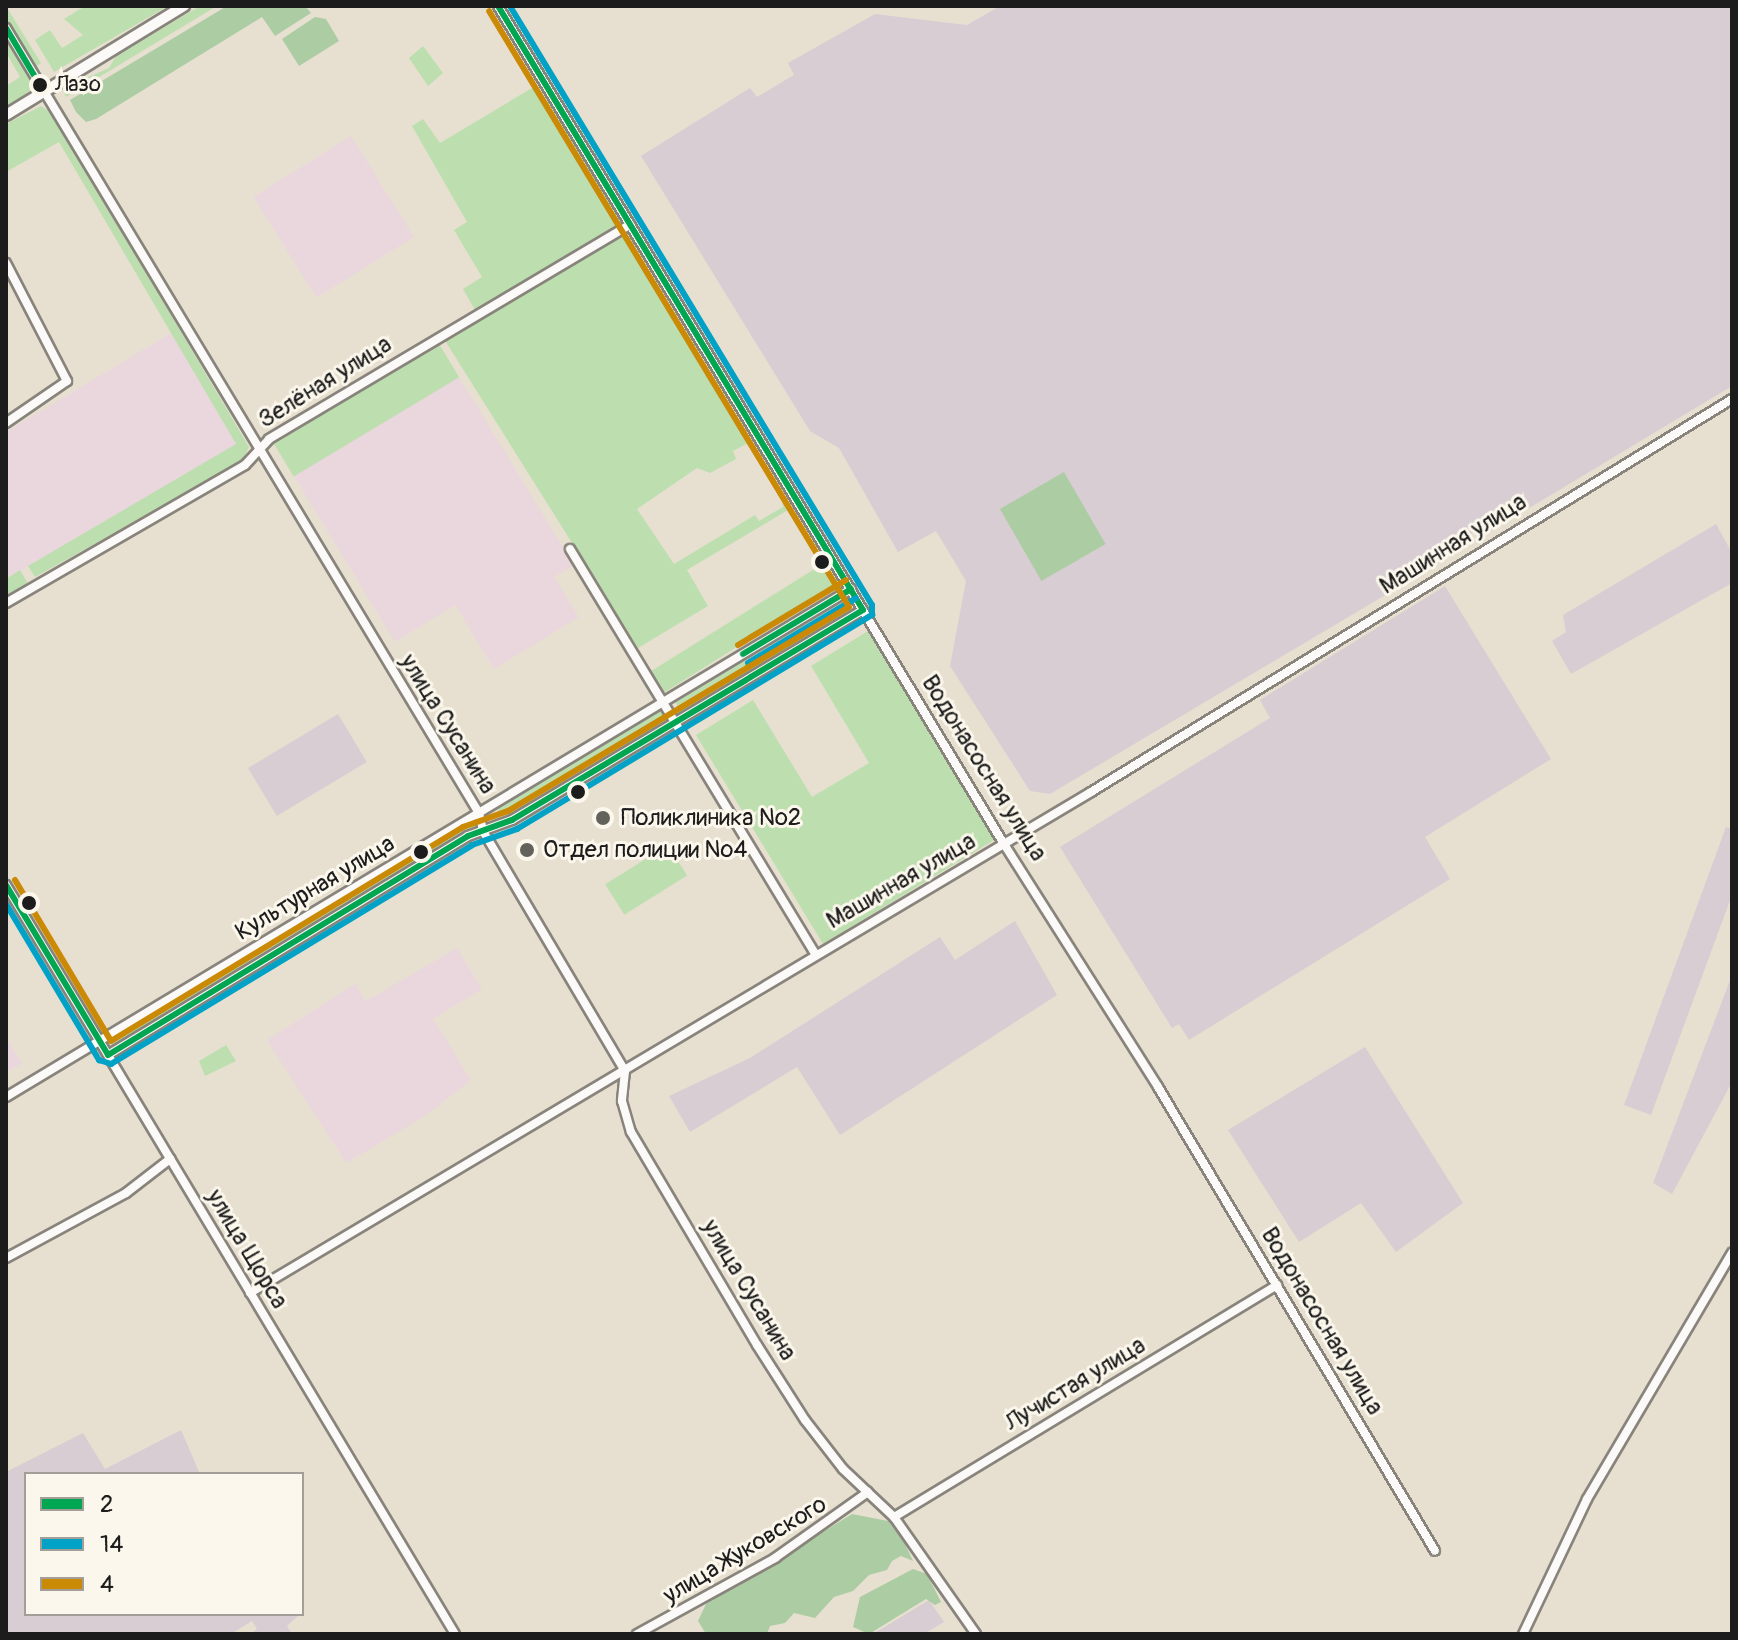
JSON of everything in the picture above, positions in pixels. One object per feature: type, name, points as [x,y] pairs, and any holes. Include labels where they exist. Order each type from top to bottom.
[{"type":"main road","points":[[6,115],[184,6]]},
{"type":"street","name":"Водонасосная улица","points":[[498,6],[1004,844],[1043,899],[1435,1551]]},
{"type":"street","name":"улица Сусанина","points":[[6,28],[257,450],[479,813],[483,831],[625,1071],[622,1101],[631,1132],[805,1420],[894,1517],[976,1634]]},
{"type":"street","name":"Зелёная улица","points":[[6,603],[245,465],[257,450],[437,336],[630,225]]},
{"type":"street","points":[[6,423],[59,390],[66,375],[7,268]]},
{"type":"street","name":"Машинная улица","points":[[250,1293],[625,1071],[815,953],[1004,844],[1732,399]]},
{"type":"street","points":[[570,549],[815,953]]},
{"type":"street","name":"Культурная улица","points":[[6,1097],[851,589]]},
{"type":"street","name":"Культурная улица","points":[[108,1055],[483,831],[512,820],[863,610]]},
{"type":"street","name":"улица Щорса","points":[[6,885],[455,1634]]},
{"type":"street","points":[[6,1258],[126,1193],[170,1159]]},
{"type":"street","points":[[1523,1634],[1587,1499],[1732,1253]]},
{"type":"street","name":"Лучистая улица","points":[[894,1517],[1277,1285]]},
{"type":"street","name":"улица Жуковского","points":[[637,1634],[775,1558],[868,1492]]},
{"type":"shaded area","points":[[1000,6],[1732,6],[1732,386],[1491,531],[1485,525],[1441,553],[1444,560],[1050,794],[1030,791],[950,666],[966,581],[936,531],[898,552],[839,448],[810,431],[641,156],[750,88],[757,97],[794,75],[788,63],[875,14],[967,25]]},
{"type":"shaded area","points":[[351,136],[414,237],[317,298],[253,197]]},
{"type":"shaded area","points":[[171,333],[237,445],[6,579],[6,432]]},
{"type":"shaded area","points":[[459,377],[574,565],[554,577],[579,617],[494,669],[455,605],[395,642],[294,476]]},
{"type":"shaded area","points":[[1716,524],[1732,553],[1732,583],[1571,674],[1552,641],[1566,632],[1563,615]]},
{"type":"shaded area","points":[[1445,586],[1551,759],[1425,837],[1450,879],[1189,1040],[1179,1024],[1172,1028],[1060,847],[1270,718],[1260,700]]},
{"type":"shaded area","points":[[338,714],[367,762],[277,816],[248,768]]},
{"type":"shaded area","points":[[1726,827],[1732,829],[1732,895],[1651,1115],[1624,1105]]},
{"type":"shaded area","points":[[1015,921],[1057,995],[840,1135],[797,1067],[690,1132],[669,1096],[750,1058],[940,937],[955,960]]},
{"type":"shaded area","points":[[457,948],[482,989],[433,1019],[471,1080],[425,1116],[346,1163],[267,1040],[355,984],[366,1001]]},
{"type":"shaded area","points":[[1732,975],[1732,1082],[1672,1194],[1653,1183]]},
{"type":"shaded area","points":[[6,1037],[22,1063],[6,1073]]},
{"type":"shaded area","points":[[1365,1047],[1463,1203],[1396,1252],[1361,1203],[1299,1242],[1228,1130]]},
{"type":"shaded area","points":[[181,1430],[199,1472],[24,1472],[24,1616],[298,1616],[287,1626],[292,1634],[250,1634],[257,1629],[252,1621],[231,1634],[6,1634],[6,1472],[83,1433],[105,1469]]},
{"type":"shaded area","points":[[929,1600],[944,1622],[924,1634],[873,1634]]},
{"type":"green space","points":[[6,6],[41,63],[34,68],[6,21]]},
{"type":"green space","points":[[85,6],[168,6],[54,72],[35,40],[50,30],[62,48],[83,35],[64,19]]},
{"type":"green space","points":[[200,6],[217,6],[66,97],[62,89],[109,68],[116,56]]},
{"type":"green space","points":[[227,6],[305,6],[311,13],[275,36],[262,17],[96,119],[86,122],[76,112],[70,100]]},
{"type":"green space","points":[[315,17],[326,19],[339,41],[299,66],[282,39]]},
{"type":"green space","points":[[6,35],[34,87],[6,110],[6,86],[20,77],[6,52]]},
{"type":"green space","points":[[423,46],[443,73],[428,86],[409,58]]},
{"type":"green space","points":[[537,85],[622,221],[618,228],[475,310],[463,289],[482,277],[454,230],[467,222],[412,126],[423,119],[440,143]]},
{"type":"green space","points":[[41,106],[52,113],[249,447],[242,462],[35,577],[28,566],[236,444],[59,142],[6,172],[6,124]]},
{"type":"green space","points":[[621,234],[628,235],[750,442],[733,451],[736,459],[710,473],[697,468],[637,509],[674,564],[755,515],[759,521],[783,507],[782,498],[788,510],[687,570],[708,606],[638,648],[444,339]]},
{"type":"green space","points":[[438,342],[459,377],[294,477],[273,441]]},
{"type":"green space","points":[[1064,472],[1106,544],[1041,581],[1000,509]]},
{"type":"green space","points":[[821,565],[834,586],[665,692],[651,671]]},
{"type":"green space","points":[[20,570],[27,582],[24,588],[6,599],[6,579]]},
{"type":"green space","points":[[846,600],[852,610],[682,713],[675,702]]},
{"type":"green space","points":[[868,631],[994,840],[823,944],[696,735],[753,700],[812,797],[869,763],[811,666]]},
{"type":"green space","points":[[661,710],[667,721],[500,814],[494,803]]},
{"type":"green space","points":[[472,821],[478,822],[476,828],[114,1045],[110,1039]]},
{"type":"green space","points":[[668,845],[687,876],[624,915],[605,884]]},
{"type":"green space","points":[[226,1045],[236,1061],[205,1076],[199,1061]]},
{"type":"green space","points":[[852,1514],[888,1521],[900,1533],[913,1561],[901,1556],[892,1561],[887,1570],[869,1575],[853,1591],[834,1597],[815,1618],[794,1613],[785,1623],[770,1626],[767,1634],[706,1634],[698,1621],[706,1604]]},
{"type":"green space","points":[[913,1569],[927,1574],[941,1602],[935,1605],[926,1599],[869,1634],[853,1627],[860,1597]]},
{"type":"transit line","name":"2","points":[[6,885],[108,1055],[468,836],[512,820],[863,610],[498,6]]},
{"type":"transit line","name":"14","points":[[6,904],[99,1060],[111,1064],[472,845],[517,829],[872,615],[872,605],[510,6]]},
{"type":"transit line","name":"4","points":[[15,880],[111,1041],[463,827],[508,811],[849,607],[489,11]]},
{"type":"transit line","name":"2","points":[[6,28],[44,92]]},
{"type":"transit line","name":"4","points":[[738,645],[846,580]]},
{"type":"transit line","name":"2","points":[[743,654],[851,589]]},
{"type":"transit line","name":"14","points":[[748,663],[856,598]]},
{"type":"place","name":"Лазо","points":[[40,85]]},
{"type":"place","name":"Поликлиника №2","points":[[603,818]]},
{"type":"place","name":"Отдел полиции №4","points":[[527,850]]}]
